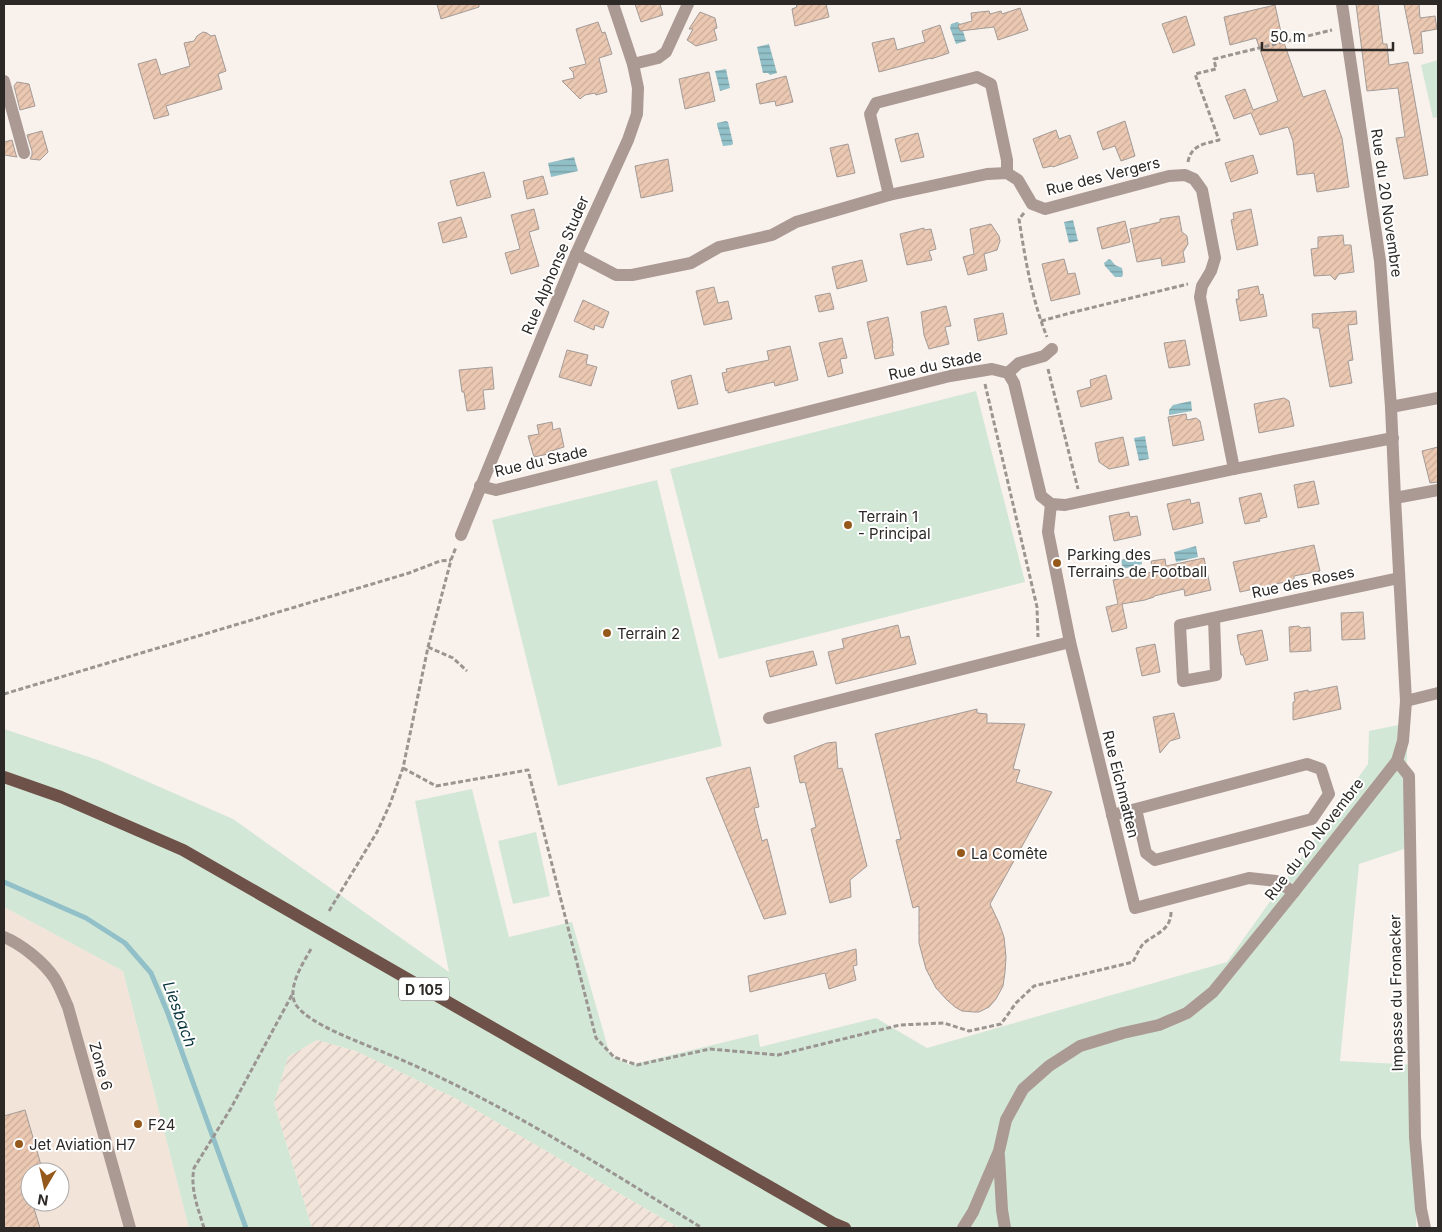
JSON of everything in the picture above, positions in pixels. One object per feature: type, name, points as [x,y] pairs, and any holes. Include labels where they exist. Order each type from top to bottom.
[{"type":"main road","name":"D 105","points":[[4,776],[61,797],[183,850],[839,1227]]},
{"type":"street","name":"Rue Alphonse Studer","points":[[461,535],[576,254],[628,140],[637,114],[638,88],[633,64],[613,4]]},
{"type":"street","points":[[633,64],[658,58],[666,52],[688,4]]},
{"type":"street","name":"Rue du 20 Novembre","points":[[964,1228],[973,1212],[999,1151],[1006,1120],[1023,1089],[1049,1066],[1080,1046],[1123,1033],[1159,1025],[1187,1013],[1212,992],[1397,761],[1402,741],[1406,701],[1392,407],[1380,261],[1342,4]]},
{"type":"street","points":[[576,254],[616,274],[632,275],[691,263],[719,247],[772,234],[796,222],[890,195],[986,174],[1007,173],[1007,160],[991,84],[977,77],[876,102],[870,114],[890,195]]},
{"type":"street","points":[[4,81],[24,153]]},
{"type":"street","name":"Rue des Vergers","points":[[1007,173],[1018,180],[1032,204],[1045,209],[1168,176],[1185,175]]},
{"type":"street","points":[[1185,175],[1194,179],[1202,190],[1215,258],[1211,271],[1202,286],[1200,297],[1234,469]]},
{"type":"street","points":[[1048,352],[1019,363],[1008,372],[1014,383],[1041,496],[1051,504],[1065,505],[1082,502],[1234,469],[1393,438]]},
{"type":"street","name":"Rue du Stade","points":[[480,486],[496,490],[950,376],[992,369],[1008,372]]},
{"type":"street","points":[[1392,407],[1438,398]]},
{"type":"street","points":[[1395,498],[1438,490]]},
{"type":"street","name":"Rue Eichmatten","points":[[1051,504],[1048,532],[1070,642],[1135,908],[1250,878],[1276,882],[1294,892]]},
{"type":"street","name":"Rue des Roses","points":[[1214,618],[1216,675],[1183,681],[1180,625],[1399,578]]},
{"type":"street","points":[[769,718],[1070,642]]},
{"type":"street","points":[[1406,701],[1438,693]]},
{"type":"street","name":"Impasse du Fronacker","points":[[1397,761],[1409,776],[1415,1137],[1421,1209],[1425,1228]]},
{"type":"street","points":[[1112,816],[1136,809],[1307,764],[1321,769],[1329,794],[1312,819],[1155,860],[1146,853],[1136,809]]},
{"type":"street","name":"Zone 6","points":[[4,937],[15,941],[34,955],[55,978],[68,1007],[130,1228]]},
{"type":"street","name":"Rue du 20 Novembre","points":[[999,1151],[1004,1228]]},
{"type":"path","points":[[1185,175],[1189,155],[1196,146],[1219,140],[1196,74],[1216,68],[1214,59],[1345,27]]},
{"type":"path","points":[[1032,204],[1019,219],[1024,252],[1041,321],[1189,283],[1202,286]]},
{"type":"path","points":[[1048,352],[1082,502]]},
{"type":"path","points":[[984,382],[1037,607],[1038,650]]},
{"type":"path","points":[[329,912],[377,832],[390,804],[403,768],[428,647],[451,560],[461,535]]},
{"type":"path","points":[[4,694],[390,579],[440,561],[451,560]]},
{"type":"path","points":[[428,647],[453,658],[467,671]]},
{"type":"path","points":[[403,768],[436,786],[528,770],[596,1038],[614,1057],[637,1065],[710,1049],[778,1055],[900,1025],[944,1023],[969,1031],[1001,1024],[1016,1003],[1034,986],[1133,962],[1143,945],[1163,931],[1172,916],[1170,899]]},
{"type":"path","points":[[311,949],[294,981],[295,1004],[305,1014],[337,1033],[457,1084],[585,1156],[702,1228]]},
{"type":"path","points":[[204,1228],[194,1193],[192,1179],[194,1168],[219,1128],[293,992]]},
{"type":"shaded area","points":[[4,907],[123,971],[189,1228],[4,1228]]},
{"type":"shaded area","points":[[317,1040],[356,1051],[457,1099],[679,1228],[312,1228],[274,1103],[288,1057]]},
{"type":"green space","points":[[1438,60],[1438,117],[1433,118],[1421,65]]},
{"type":"green space","name":"Terrain 1 - Principal","points":[[976,391],[1025,582],[719,659],[670,469]]},
{"type":"green space","name":"Terrain 2","points":[[657,480],[722,746],[558,786],[492,520]]},
{"type":"green space","points":[[1408,723],[1404,849],[1359,864],[1340,1061],[1420,1065],[1416,1228],[679,1228],[457,1099],[356,1051],[317,1040],[288,1057],[274,1103],[312,1228],[189,1228],[123,971],[4,907],[4,729],[98,760],[233,819],[449,972],[415,801],[472,789],[509,937],[572,922],[610,1055],[630,1065],[758,1034],[760,1047],[876,1018],[927,1048],[1227,962],[1368,764],[1369,731]]},
{"type":"green space","points":[[536,832],[550,896],[513,904],[498,841]]},
{"type":"water","points":[[957,22],[961,24],[966,41],[956,44],[950,28],[951,24]]},
{"type":"water","points":[[769,44],[777,73],[770,75],[763,73],[757,47]]},
{"type":"water","points":[[726,69],[730,88],[720,91],[715,71]]},
{"type":"water","points":[[728,122],[733,143],[732,145],[723,146],[717,123]]},
{"type":"water","points":[[574,157],[578,171],[551,177],[548,163]]},
{"type":"water","points":[[1073,220],[1078,241],[1069,243],[1064,222]]},
{"type":"water","points":[[1109,259],[1115,265],[1122,268],[1122,277],[1115,277],[1105,266],[1104,263]]},
{"type":"water","points":[[1191,401],[1192,411],[1169,415],[1169,410],[1173,405]]},
{"type":"water","points":[[1145,436],[1149,459],[1139,461],[1134,438]]},
{"type":"water","points":[[1196,546],[1198,557],[1176,562],[1174,552]]},
{"type":"water","points":[[1140,554],[1142,564],[1123,569],[1121,560]]},
{"type":"building","points":[[437,4],[479,4],[479,7],[441,19]]},
{"type":"building","points":[[635,4],[660,4],[663,15],[641,22]]},
{"type":"building","points":[[796,4],[826,4],[829,17],[795,26],[792,9],[797,7]]},
{"type":"building","points":[[1356,4],[1378,4],[1383,44],[1387,44],[1389,65],[1408,62],[1428,175],[1404,179],[1396,138],[1405,137],[1398,88],[1367,91]]},
{"type":"building","points":[[1404,4],[1419,4],[1420,18],[1435,16],[1437,29],[1421,32],[1423,53],[1414,54]]},
{"type":"building","points":[[1275,5],[1282,37],[1303,97],[1325,90],[1342,138],[1349,187],[1317,192],[1314,173],[1297,175],[1293,141],[1288,127],[1260,135],[1251,113],[1234,119],[1225,96],[1245,89],[1253,110],[1278,101],[1256,38],[1230,45],[1224,17]]},
{"type":"building","points":[[1020,8],[1028,30],[998,40],[994,27],[960,31],[958,25],[972,21],[971,13],[989,11],[990,14],[1001,11],[1002,14]]},
{"type":"building","points":[[700,12],[715,18],[717,28],[714,29],[717,40],[696,46],[687,40],[693,29],[689,29]]},
{"type":"building","points":[[1186,16],[1195,45],[1173,53],[1162,24]]},
{"type":"building","points":[[598,22],[602,33],[605,32],[612,54],[599,58],[607,92],[585,95],[580,99],[562,81],[574,78],[573,72],[569,68],[586,64],[576,29]]},
{"type":"building","points":[[940,25],[949,53],[879,72],[872,43],[894,38],[897,50],[925,42],[922,31]]},
{"type":"building","points":[[203,32],[211,36],[215,35],[226,71],[218,74],[222,89],[166,106],[169,115],[154,119],[138,64],[156,59],[161,75],[190,66],[184,43],[194,41]]},
{"type":"building","points":[[709,72],[715,101],[685,109],[679,79]]},
{"type":"building","points":[[786,76],[793,102],[776,106],[775,101],[760,104],[756,84]]},
{"type":"building","points":[[17,82],[29,84],[35,106],[20,110],[14,86]]},
{"type":"building","points":[[1125,121],[1135,156],[1121,161],[1115,146],[1103,150],[1097,132]]},
{"type":"building","points":[[1056,130],[1059,139],[1070,135],[1078,158],[1053,167],[1043,168],[1033,139]]},
{"type":"building","points":[[42,131],[48,152],[40,160],[30,159],[32,151],[27,135]]},
{"type":"building","points":[[918,133],[924,157],[901,162],[895,139]]},
{"type":"building","points":[[12,140],[17,157],[4,155],[4,142]]},
{"type":"building","points":[[848,144],[855,173],[837,177],[830,148]]},
{"type":"building","points":[[1253,155],[1258,173],[1231,182],[1225,163]]},
{"type":"building","points":[[668,159],[673,191],[641,198],[635,166]]},
{"type":"building","points":[[484,172],[491,197],[457,206],[450,181]]},
{"type":"building","points":[[543,176],[548,194],[527,199],[523,181]]},
{"type":"building","points":[[534,209],[539,229],[529,232],[539,266],[511,274],[505,253],[520,249],[511,215]]},
{"type":"building","points":[[1251,209],[1258,245],[1237,250],[1231,220],[1234,219],[1233,213]]},
{"type":"building","points":[[1179,216],[1182,232],[1187,236],[1188,244],[1183,252],[1185,262],[1162,266],[1161,258],[1137,262],[1130,229],[1160,222],[1160,219]]},
{"type":"building","points":[[461,217],[467,237],[443,243],[438,223]]},
{"type":"building","points":[[1125,221],[1130,242],[1102,249],[1097,228]]},
{"type":"building","points":[[991,224],[999,236],[1000,241],[997,250],[984,254],[987,270],[968,275],[963,257],[974,254],[970,229]]},
{"type":"building","points":[[924,228],[924,230],[931,229],[936,249],[929,251],[932,260],[907,265],[900,234]]},
{"type":"building","points":[[1343,235],[1344,245],[1351,245],[1354,272],[1339,274],[1335,280],[1330,275],[1314,276],[1311,249],[1318,248],[1318,237]]},
{"type":"building","points":[[1064,259],[1068,274],[1075,273],[1080,294],[1051,301],[1042,264]]},
{"type":"building","points":[[862,260],[867,281],[837,289],[832,267]]},
{"type":"building","points":[[1258,286],[1260,295],[1263,294],[1267,316],[1240,321],[1236,299],[1239,299],[1238,290]]},
{"type":"building","points":[[714,287],[718,303],[728,301],[732,319],[704,325],[696,291]]},
{"type":"building","points":[[830,293],[834,309],[819,312],[815,296]]},
{"type":"building","points":[[583,300],[609,312],[603,328],[595,325],[594,330],[574,321]]},
{"type":"building","points":[[946,306],[951,326],[945,327],[949,344],[929,349],[924,335],[921,312]]},
{"type":"building","points":[[1356,311],[1357,324],[1348,325],[1353,360],[1348,361],[1352,383],[1330,387],[1319,328],[1313,328],[1312,314]]},
{"type":"building","points":[[1003,313],[1007,334],[978,341],[974,319]]},
{"type":"building","points":[[888,317],[894,355],[875,359],[867,322]]},
{"type":"building","points":[[842,338],[847,358],[840,359],[843,373],[828,377],[819,343]]},
{"type":"building","points":[[1185,340],[1190,365],[1169,368],[1164,343]]},
{"type":"building","points":[[790,346],[798,380],[775,386],[774,382],[728,393],[728,390],[726,391],[722,373],[727,372],[726,369],[769,360],[767,351]]},
{"type":"building","points":[[567,350],[588,355],[586,364],[597,367],[591,386],[559,377]]},
{"type":"building","points":[[492,367],[494,389],[483,390],[485,409],[467,411],[459,370]]},
{"type":"building","points":[[691,375],[698,404],[678,409],[671,381]]},
{"type":"building","points":[[1106,375],[1112,399],[1081,407],[1077,391],[1091,387],[1090,380]]},
{"type":"building","points":[[1284,398],[1289,401],[1294,426],[1259,433],[1254,404]]},
{"type":"building","points":[[1186,414],[1187,420],[1196,418],[1200,421],[1204,440],[1173,446],[1168,417]]},
{"type":"building","points":[[552,422],[553,430],[560,428],[564,447],[548,452],[548,454],[534,457],[528,436],[539,434],[537,425]]},
{"type":"building","points":[[1123,437],[1129,465],[1109,469],[1099,462],[1095,443]]},
{"type":"building","points":[[1438,447],[1438,482],[1430,483],[1422,451]]},
{"type":"building","points":[[1314,481],[1319,504],[1298,508],[1294,485]]},
{"type":"building","points":[[1261,493],[1267,517],[1259,519],[1260,521],[1245,524],[1239,498]]},
{"type":"building","points":[[1190,499],[1191,504],[1199,502],[1203,523],[1173,530],[1167,504]]},
{"type":"building","points":[[1129,512],[1130,517],[1137,516],[1141,535],[1114,541],[1109,516]]},
{"type":"building","points":[[1314,545],[1320,571],[1294,576],[1294,580],[1240,592],[1233,562]]},
{"type":"building","points":[[1204,558],[1211,590],[1185,596],[1184,589],[1145,600],[1122,604],[1127,628],[1112,632],[1106,607],[1118,604],[1113,580],[1153,572],[1151,561],[1165,559],[1166,566]]},
{"type":"building","points":[[1363,612],[1365,639],[1342,640],[1341,613]]},
{"type":"building","points":[[898,625],[901,638],[909,636],[916,664],[836,684],[828,652],[844,648],[842,639]]},
{"type":"building","points":[[1299,626],[1301,628],[1310,627],[1311,651],[1290,652],[1289,627]]},
{"type":"building","points":[[1262,630],[1268,660],[1246,665],[1243,655],[1241,655],[1237,635]]},
{"type":"building","points":[[1155,644],[1160,672],[1142,676],[1136,648]]},
{"type":"building","points":[[813,651],[817,665],[770,677],[766,661]]},
{"type":"building","points":[[1337,686],[1341,709],[1293,720],[1294,693]]},
{"type":"building","name":"La Comête","points":[[977,709],[977,713],[987,714],[987,723],[1025,724],[1013,769],[1020,770],[1016,782],[1052,792],[990,904],[1004,937],[1006,957],[1003,986],[989,1007],[979,1012],[974,1012],[962,1011],[947,1000],[936,988],[926,969],[919,943],[919,906],[913,908],[896,840],[901,839],[875,734]]},
{"type":"building","points":[[1174,713],[1180,738],[1170,741],[1160,753],[1153,717]]},
{"type":"building","points":[[836,742],[838,769],[842,768],[867,866],[850,880],[851,897],[830,903],[811,829],[816,827],[805,782],[800,783],[794,756],[827,743]]},
{"type":"building","points":[[750,767],[759,807],[754,808],[762,841],[767,839],[786,914],[764,919],[706,778]]},
{"type":"building","points":[[856,949],[857,965],[853,966],[856,980],[829,989],[825,973],[750,992],[748,976]]},
{"type":"building","name":"Jet Aviation H7","points":[[25,1110],[40,1162],[20,1162],[20,1212],[35,1212],[40,1228],[4,1228],[4,1116]]},
{"type":"waterway","name":"Liesbach","points":[[4,882],[86,918],[125,943],[151,973],[167,1011],[246,1228]]},
{"type":"place","name":"Terrain 1 - Principal","points":[[848,525]]},
{"type":"place","name":"Parking des Terrains de Football","points":[[1057,563]]},
{"type":"place","name":"Terrain 2","points":[[607,633]]},
{"type":"place","name":"La Comête","points":[[961,853]]},
{"type":"place","name":"F24","points":[[138,1124]]},
{"type":"place","name":"Jet Aviation H7","points":[[19,1144]]}]
